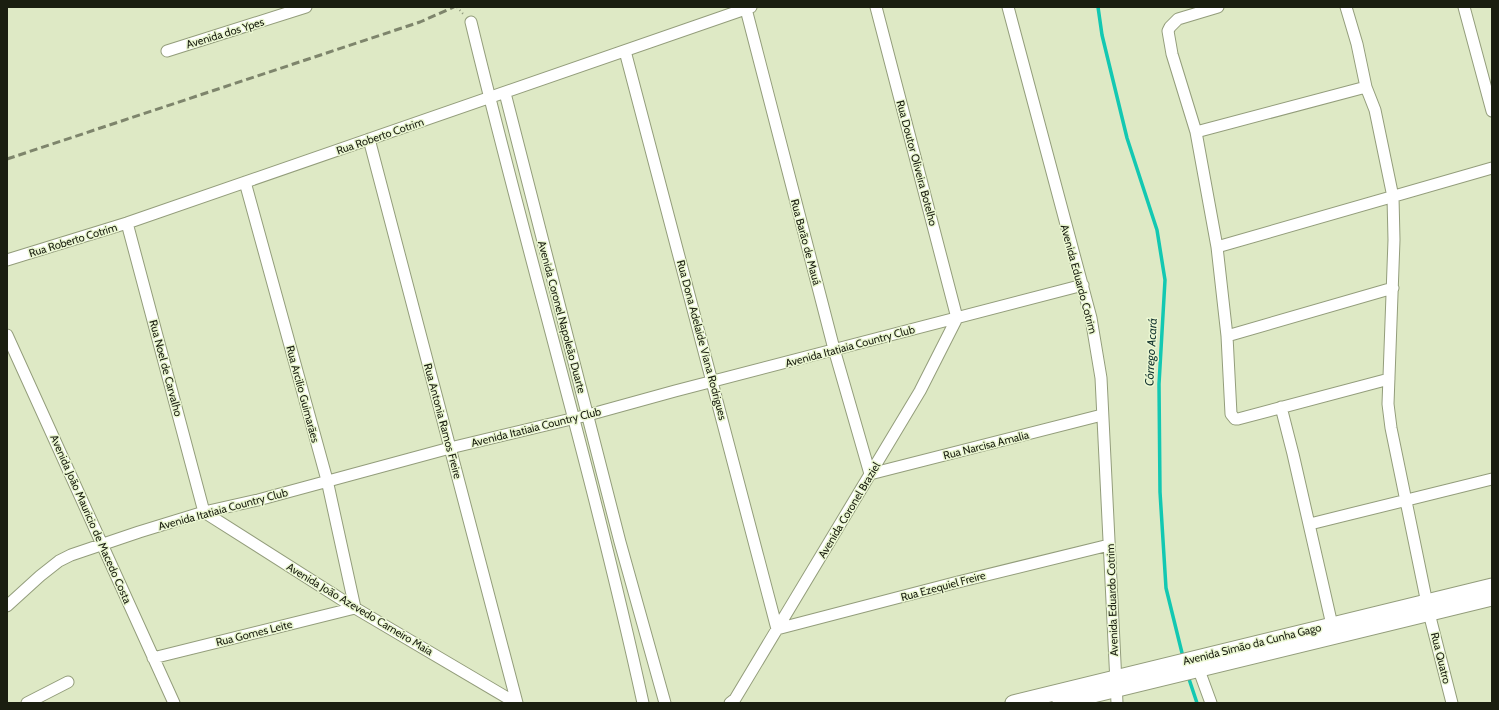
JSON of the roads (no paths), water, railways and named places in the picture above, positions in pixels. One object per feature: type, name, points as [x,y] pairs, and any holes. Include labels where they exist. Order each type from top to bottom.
[{"type":"street","name":"Avenida dos Ypes","points":[[167,51],[306,7]]},
{"type":"street","name":"Rua Doutor Oliveira Botelho","points":[[876,7],[957,318]]},
{"type":"street","name":"Avenida Eduardo Cotrim","points":[[1008,7],[1041,136],[1083,286],[1091,318],[1101,378],[1116,690]]},
{"type":"street","points":[[1218,7],[1178,19],[1172,23],[1168,31],[1172,54],[1196,132],[1217,247],[1227,336],[1230,407],[1233,417],[1238,419],[1389,379]]},
{"type":"street","name":"Rua Quatro","points":[[1346,7],[1357,44],[1366,87],[1375,110],[1393,197],[1393,288],[1388,404],[1391,428],[1428,608],[1452,703]]},
{"type":"street","points":[[1464,7],[1492,111]]},
{"type":"street","name":"Rua Roberto Cotrim","points":[[7,260],[127,223],[748,8]]},
{"type":"street","name":"Rua Barão de Mauá","points":[[748,8],[834,349],[870,474]]},
{"type":"street","name":"Avenida Coronel Napoleão Duarte","points":[[471,22],[489,98],[611,563],[644,703]]},
{"type":"street","name":"Rua Dona Adelaide Viana Rodrigues","points":[[625,51],[777,629]]},
{"type":"street","points":[[1196,132],[1366,87]]},
{"type":"street","name":"Avenida Coronel Napoleão Duarte","points":[[505,93],[622,549],[665,703]]},
{"type":"street","name":"Rua Antonia Ramos Freire","points":[[369,139],[517,703]]},
{"type":"street","points":[[1217,247],[1492,168]]},
{"type":"street","name":"Rua Arcilio Guimarães","points":[[245,182],[327,480],[355,608]]},
{"type":"street","name":"Rua Noel de Carvalho","points":[[127,223],[204,512]]},
{"type":"street","name":"Avenida Itatiaia Country Club","points":[[7,606],[59,561],[103,544],[204,512],[258,500],[327,480],[450,448],[588,415],[834,349],[1083,286]]},
{"type":"street","points":[[1227,336],[1393,288]]},
{"type":"street","name":"Avenida Coronel Braziel","points":[[734,702],[920,391],[957,318]]},
{"type":"street","name":"Avenida João Mauricio de Macedo Costa","points":[[7,336],[103,544],[174,703]]},
{"type":"street","points":[[1281,407],[1310,524],[1332,625]]},
{"type":"street","name":"Rua Narcisa Amalia","points":[[870,474],[1102,415]]},
{"type":"street","points":[[1310,524],[1405,499],[1492,479]]},
{"type":"street","name":"Avenida João Azevedo Carneiro Maia","points":[[204,512],[355,608],[517,703]]},
{"type":"street","name":"Rua Ezequiel Freire","points":[[777,629],[954,582],[1109,545]]},
{"type":"street","name":"Avenida Simão da Cunha Gago","points":[[1195,664],[1428,608],[1492,586]]},
{"type":"street","name":"Avenida Simão da Cunha Gago","points":[[1060,703],[1116,690],[1177,669],[1332,625],[1492,598]]},
{"type":"street","name":"Rua Gomes Leite","points":[[153,658],[355,608]]},
{"type":"street","points":[[1195,664],[1211,703]]},
{"type":"street","points":[[27,703],[68,682]]},
{"type":"street","name":"Avenida Simão da Cunha Gago","points":[[1013,703],[1116,690]]},
{"type":"waterway","name":"Córrego Acará","points":[[1098,7],[1102,35],[1127,138],[1157,230],[1165,280],[1159,384],[1160,492],[1166,588],[1183,657]]},
{"type":"waterway","name":"Córrego Acará","points":[[1188,676],[1197,703]]},
{"type":"railway","points":[[7,159],[420,22],[454,7]]}]
